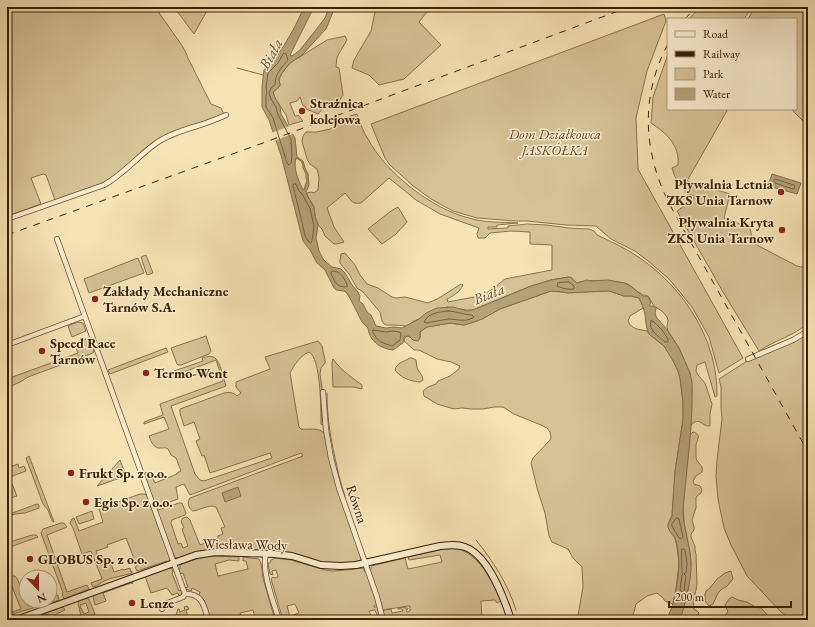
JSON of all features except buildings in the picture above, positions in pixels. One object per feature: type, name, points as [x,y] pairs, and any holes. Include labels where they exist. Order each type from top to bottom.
[{"type":"street","points":[[7,219],[104,185],[120,175],[147,150],[162,140],[184,130],[226,115]]},
{"type":"street","points":[[57,239],[185,594]]},
{"type":"street","points":[[7,345],[85,316]]},
{"type":"street","points":[[748,359],[793,340],[808,331]]},
{"type":"street","name":"Równa","points":[[323,392],[326,430],[331,458],[339,488],[377,597],[383,620]]},
{"type":"street","name":"Wiesława Wody","points":[[16,620],[196,555],[216,552],[287,555],[327,566],[348,566],[452,544],[465,547],[476,554],[485,564],[500,589],[511,620]]},
{"type":"street","points":[[266,554],[266,572],[279,620]]},
{"type":"street","points":[[162,610],[160,606],[183,597],[185,594],[191,594],[202,601],[208,619],[205,620]]},
{"type":"green space","points":[[7,7],[155,7],[183,47],[211,104],[221,108],[224,114],[163,137],[111,180],[55,200],[46,175],[43,174],[31,178],[41,204],[7,216]]},
{"type":"green space","points":[[174,7],[209,7],[194,34]]},
{"type":"green space","points":[[376,7],[431,7],[419,22],[441,45],[404,79],[379,85],[369,75],[352,68],[354,60],[371,31]]},
{"type":"green space","points":[[700,7],[752,7],[745,18],[690,18]]},
{"type":"green space","points":[[755,7],[808,7],[807,125],[792,110],[797,110],[797,18],[749,18]]},
{"type":"green space","name":"Dom Działkowca JASKÓŁKA","points":[[664,14],[666,21],[647,71],[636,118],[638,169],[743,358],[719,373],[709,337],[692,307],[669,279],[635,251],[611,239],[596,226],[477,218],[453,211],[431,199],[412,185],[390,165],[385,158],[371,124]]},
{"type":"green space","points":[[345,36],[347,40],[337,57],[336,67],[339,68],[343,95],[339,101],[324,107],[318,114],[306,109],[305,106],[303,106],[300,97],[297,101],[290,103],[295,116],[298,115],[303,121],[289,125],[286,115],[275,98],[273,92],[280,85],[279,79],[282,73],[290,63],[327,40]]},
{"type":"green space","points":[[667,57],[667,110],[727,110],[687,181],[730,194],[724,218],[750,228],[753,243],[797,266],[808,270],[808,323],[797,331],[759,351],[723,292],[677,211],[690,202],[695,196],[687,194],[675,177],[672,168],[678,165],[678,158],[677,151],[671,140],[667,135],[651,123],[653,97]]},
{"type":"green space","points":[[357,114],[366,136],[386,164],[411,188],[440,207],[475,220],[518,223],[497,225],[497,227],[488,227],[488,229],[508,228],[508,226],[527,224],[589,229],[594,231],[597,235],[640,258],[656,271],[671,285],[696,318],[705,336],[712,356],[716,376],[717,396],[715,397],[705,362],[697,365],[696,371],[705,383],[712,404],[710,426],[699,422],[694,422],[691,425],[692,388],[690,373],[679,348],[668,331],[667,317],[662,311],[654,306],[648,296],[640,293],[625,283],[595,281],[577,283],[569,277],[551,280],[531,286],[473,310],[447,307],[414,321],[407,326],[384,324],[380,312],[363,292],[357,288],[349,274],[340,263],[341,254],[345,253],[355,265],[367,284],[378,288],[392,297],[405,297],[428,303],[461,284],[463,285],[460,290],[447,299],[448,302],[483,294],[490,291],[505,279],[552,270],[552,245],[530,244],[530,232],[511,231],[490,233],[485,238],[478,238],[477,234],[479,228],[440,214],[416,200],[389,178],[361,203],[351,201],[345,193],[327,208],[334,227],[344,242],[334,244],[325,236],[322,229],[318,225],[314,207],[307,195],[307,193],[314,193],[318,190],[319,178],[317,169],[310,164],[307,159],[302,141],[306,132],[317,132],[330,129],[339,123],[344,123],[351,120],[350,116]]},
{"type":"green space","points":[[398,207],[407,222],[396,234],[382,244],[368,229]]},
{"type":"green space","points":[[146,255],[153,273],[147,275],[141,257]]},
{"type":"green space","points":[[138,258],[144,273],[89,293],[84,279]]},
{"type":"green space","points":[[551,291],[567,293],[609,291],[624,296],[639,298],[643,308],[630,316],[628,321],[634,328],[647,331],[664,346],[671,356],[680,378],[683,402],[683,420],[675,472],[672,516],[669,522],[669,529],[675,538],[679,563],[676,589],[673,604],[665,601],[657,593],[647,596],[636,604],[632,620],[579,620],[578,616],[583,587],[582,567],[573,558],[568,549],[552,542],[549,536],[545,513],[531,463],[533,458],[550,440],[550,432],[547,428],[514,414],[503,407],[454,409],[437,404],[424,396],[423,391],[436,384],[438,381],[450,376],[459,369],[460,366],[451,362],[437,359],[419,350],[414,350],[404,341],[405,337],[408,336],[416,341],[420,338],[420,332],[427,327],[450,323],[464,325],[482,319],[500,309]]},
{"type":"green space","points":[[78,322],[83,323],[86,331],[72,337],[68,326]]},
{"type":"green space","points":[[808,333],[808,620],[793,620],[781,612],[747,576],[724,528],[718,499],[716,476],[722,419],[721,387],[719,379],[747,361]]},
{"type":"green space","points":[[206,336],[211,351],[209,354],[181,365],[177,364],[171,348]]},
{"type":"green space","points":[[89,338],[94,351],[93,353],[28,377],[7,388],[7,379],[78,353],[74,343]]},
{"type":"green space","points":[[318,341],[322,346],[325,360],[320,374],[322,388],[322,419],[324,424],[321,424],[320,397],[316,364],[313,356],[309,352],[303,355],[290,373],[299,427],[301,429],[319,430],[324,433],[361,561],[345,564],[321,562],[292,553],[219,549],[196,552],[175,558],[157,512],[158,510],[182,503],[186,513],[185,515],[172,520],[171,523],[178,544],[181,543],[183,548],[188,546],[181,521],[183,518],[187,517],[190,520],[200,545],[218,538],[218,536],[223,534],[221,528],[225,527],[216,507],[213,506],[193,511],[188,505],[190,498],[303,456],[301,453],[190,495],[184,484],[176,487],[178,499],[159,506],[155,505],[144,475],[146,472],[147,477],[151,475],[155,483],[181,471],[176,458],[171,455],[168,449],[165,447],[156,447],[152,443],[149,436],[169,429],[164,417],[144,424],[144,422],[163,415],[160,404],[223,381],[216,360],[176,375],[174,371],[203,361],[202,358],[208,356],[217,360],[222,371],[226,386],[171,406],[195,474],[200,480],[204,481],[272,458],[270,453],[210,473],[204,455],[202,456],[196,441],[200,439],[194,422],[184,426],[180,409],[228,392],[237,396],[241,393],[236,387],[236,382],[270,369],[265,357]]},
{"type":"green space","points":[[166,348],[168,352],[110,374],[108,370]]},
{"type":"green space","points":[[410,358],[416,360],[417,368],[423,380],[420,382],[404,378],[395,370],[399,364]]},
{"type":"green space","points":[[333,359],[343,370],[362,385],[362,389],[354,387],[333,387]]},
{"type":"green space","points":[[693,432],[698,435],[696,458],[702,467],[702,472],[696,476],[693,481],[694,484],[700,486],[702,490],[696,497],[696,508],[692,520],[694,530],[691,534],[696,554],[697,583],[693,605],[694,609],[699,613],[697,619],[695,620],[680,620],[688,589],[691,564],[684,523],[683,504],[690,435]]},
{"type":"green space","points":[[29,456],[54,522],[43,504],[26,458]]},
{"type":"green space","points":[[120,460],[126,476],[97,486]]},
{"type":"green space","points":[[18,464],[19,468],[24,466],[26,471],[7,478],[7,468]]},
{"type":"green space","points":[[10,479],[17,496],[7,499],[7,480]]},
{"type":"green space","points":[[140,494],[145,494],[147,496],[170,560],[168,562],[167,561],[137,571],[135,567],[137,566],[126,538],[96,551],[101,565],[110,561],[114,572],[130,568],[132,573],[107,580],[93,587],[91,583],[102,579],[91,551],[82,554],[70,523],[72,519],[74,518],[79,531],[103,522],[99,509]]},
{"type":"green space","points":[[37,504],[39,505],[39,508],[7,517],[7,515]]},
{"type":"green space","points":[[92,511],[94,519],[79,524],[76,517]]},
{"type":"green space","points":[[64,523],[67,527],[47,535],[67,592],[87,585],[89,589],[64,599],[58,579],[58,569],[54,569],[41,533],[43,529]]},
{"type":"green space","points":[[36,535],[38,537],[10,547],[13,541]]},
{"type":"green space","points":[[444,549],[457,549],[472,556],[484,570],[501,601],[497,603],[495,600],[481,601],[482,620],[385,620],[370,570],[371,566],[405,558],[408,569],[442,562],[440,555],[409,560],[408,557]],"holes":[[[408,606],[410,606],[410,611],[407,612],[406,610],[408,608],[405,607],[398,608],[402,609],[403,611],[392,613],[391,609],[383,610]]]},
{"type":"green space","points":[[210,556],[239,557],[239,561],[229,560],[215,564],[218,576],[248,569],[246,561],[243,561],[243,557],[259,559],[275,620],[256,620],[253,610],[240,613],[242,620],[211,620],[204,600],[199,595],[200,592],[192,588],[191,591],[185,588],[188,587],[183,573],[180,574],[178,570],[180,569],[180,565]]},
{"type":"green space","points":[[275,558],[291,560],[333,571],[363,568],[365,572],[367,572],[377,604],[374,607],[379,607],[381,614],[378,615],[375,610],[369,611],[371,616],[375,619],[379,617],[380,620],[292,620],[293,615],[299,613],[295,604],[287,606],[289,620],[283,620],[271,579],[273,577],[278,577],[276,570],[272,571],[273,575],[270,574],[268,563]]},
{"type":"green space","points":[[166,568],[172,568],[172,573],[179,591],[182,590],[182,594],[179,596],[178,593],[172,595],[167,588],[151,593],[145,576]]},
{"type":"green space","points":[[731,571],[733,579],[718,593],[713,604],[709,606],[705,601],[706,591],[717,579],[725,573]]},
{"type":"green space","points":[[12,576],[15,576],[18,580],[18,602],[9,579]]},
{"type":"green space","points":[[132,581],[132,584],[131,583],[103,593],[106,601],[95,605],[93,597],[95,594]]},
{"type":"green space","points":[[732,597],[761,608],[772,620],[714,620],[724,616],[728,612],[725,605]]},
{"type":"green space","points":[[85,598],[89,599],[95,614],[85,619],[82,618],[79,609],[81,608],[84,614],[89,612],[86,603],[80,605],[81,607],[79,608],[78,604],[79,600]]},
{"type":"green space","points":[[187,606],[189,609],[186,610],[188,617],[191,616],[192,619],[176,620],[175,618],[178,609],[180,612],[185,610],[184,607]]},
{"type":"green space","points":[[61,607],[65,610],[52,616],[48,614],[40,618],[40,616]]},
{"type":"green space","points":[[21,609],[30,609],[7,616],[7,614]]},
{"type":"water","points":[[304,7],[314,7],[290,55],[292,56],[300,50],[325,18],[329,7],[335,7],[326,29],[302,55],[290,63],[279,79],[279,87],[273,92],[280,106],[281,114],[295,138],[297,157],[303,161],[308,174],[309,185],[306,192],[314,207],[318,225],[316,238],[319,251],[327,263],[332,267],[341,269],[345,273],[360,296],[359,301],[371,315],[376,326],[386,328],[402,328],[437,308],[453,307],[467,311],[473,310],[531,286],[551,280],[569,277],[577,283],[587,280],[608,280],[624,283],[643,296],[647,296],[651,303],[649,306],[656,308],[655,314],[679,348],[690,373],[692,382],[691,428],[683,510],[690,553],[691,570],[689,587],[680,620],[668,620],[676,588],[679,562],[676,541],[669,530],[668,523],[672,516],[675,471],[683,420],[683,402],[680,378],[673,361],[664,346],[649,334],[644,311],[639,298],[624,296],[609,291],[567,293],[551,291],[500,309],[482,319],[464,325],[450,323],[427,327],[420,332],[420,338],[418,341],[406,336],[404,337],[403,343],[393,350],[376,344],[346,292],[336,290],[334,288],[325,270],[317,263],[303,241],[281,155],[269,120],[262,107],[264,70],[271,64],[284,46]],"holes":[[[296,158],[301,161],[307,180],[304,190],[295,166]]]},
{"type":"water","points":[[772,174],[801,183],[797,194],[768,186]]},
{"type":"water","points":[[238,487],[241,496],[225,502],[222,493]]},
{"type":"pier","points":[[290,126],[295,133],[274,141],[271,133]]},
{"type":"waterway","name":"Biała","points":[[237,68],[263,75]]},
{"type":"waterway","points":[[327,393],[331,439],[345,496]]},
{"type":"waterway","points":[[476,540],[499,573],[509,591],[516,610]]},
{"type":"railway","points":[[7,235],[263,143],[629,7]]},
{"type":"railway","points":[[686,18],[696,7]]},
{"type":"railway","points":[[667,46],[659,64],[649,104],[648,124],[654,165],[670,205],[808,452]]},
{"type":"place","name":"Strażnica kolejowa","points":[[302,111]]},
{"type":"place","name":"Pływalnia Letnia ZKS Unia Tarnow","points":[[781,192]]},
{"type":"place","name":"Pływalnia Kryta ZKS Unia Tarnow","points":[[782,230]]},
{"type":"place","name":"Zakłady Mechaniczne Tarnów S.A.","points":[[95,299]]},
{"type":"place","name":"Speed Race Tarnów","points":[[42,351]]},
{"type":"place","name":"Termo-Went","points":[[146,373]]},
{"type":"place","name":"Frukt Sp. z o.o.","points":[[71,473]]},
{"type":"place","name":"Egis Sp. z o.o.","points":[[86,502]]},
{"type":"place","name":"GLOBUS Sp. z o.o.","points":[[30,559]]},
{"type":"place","name":"Lenze","points":[[132,603]]}]
